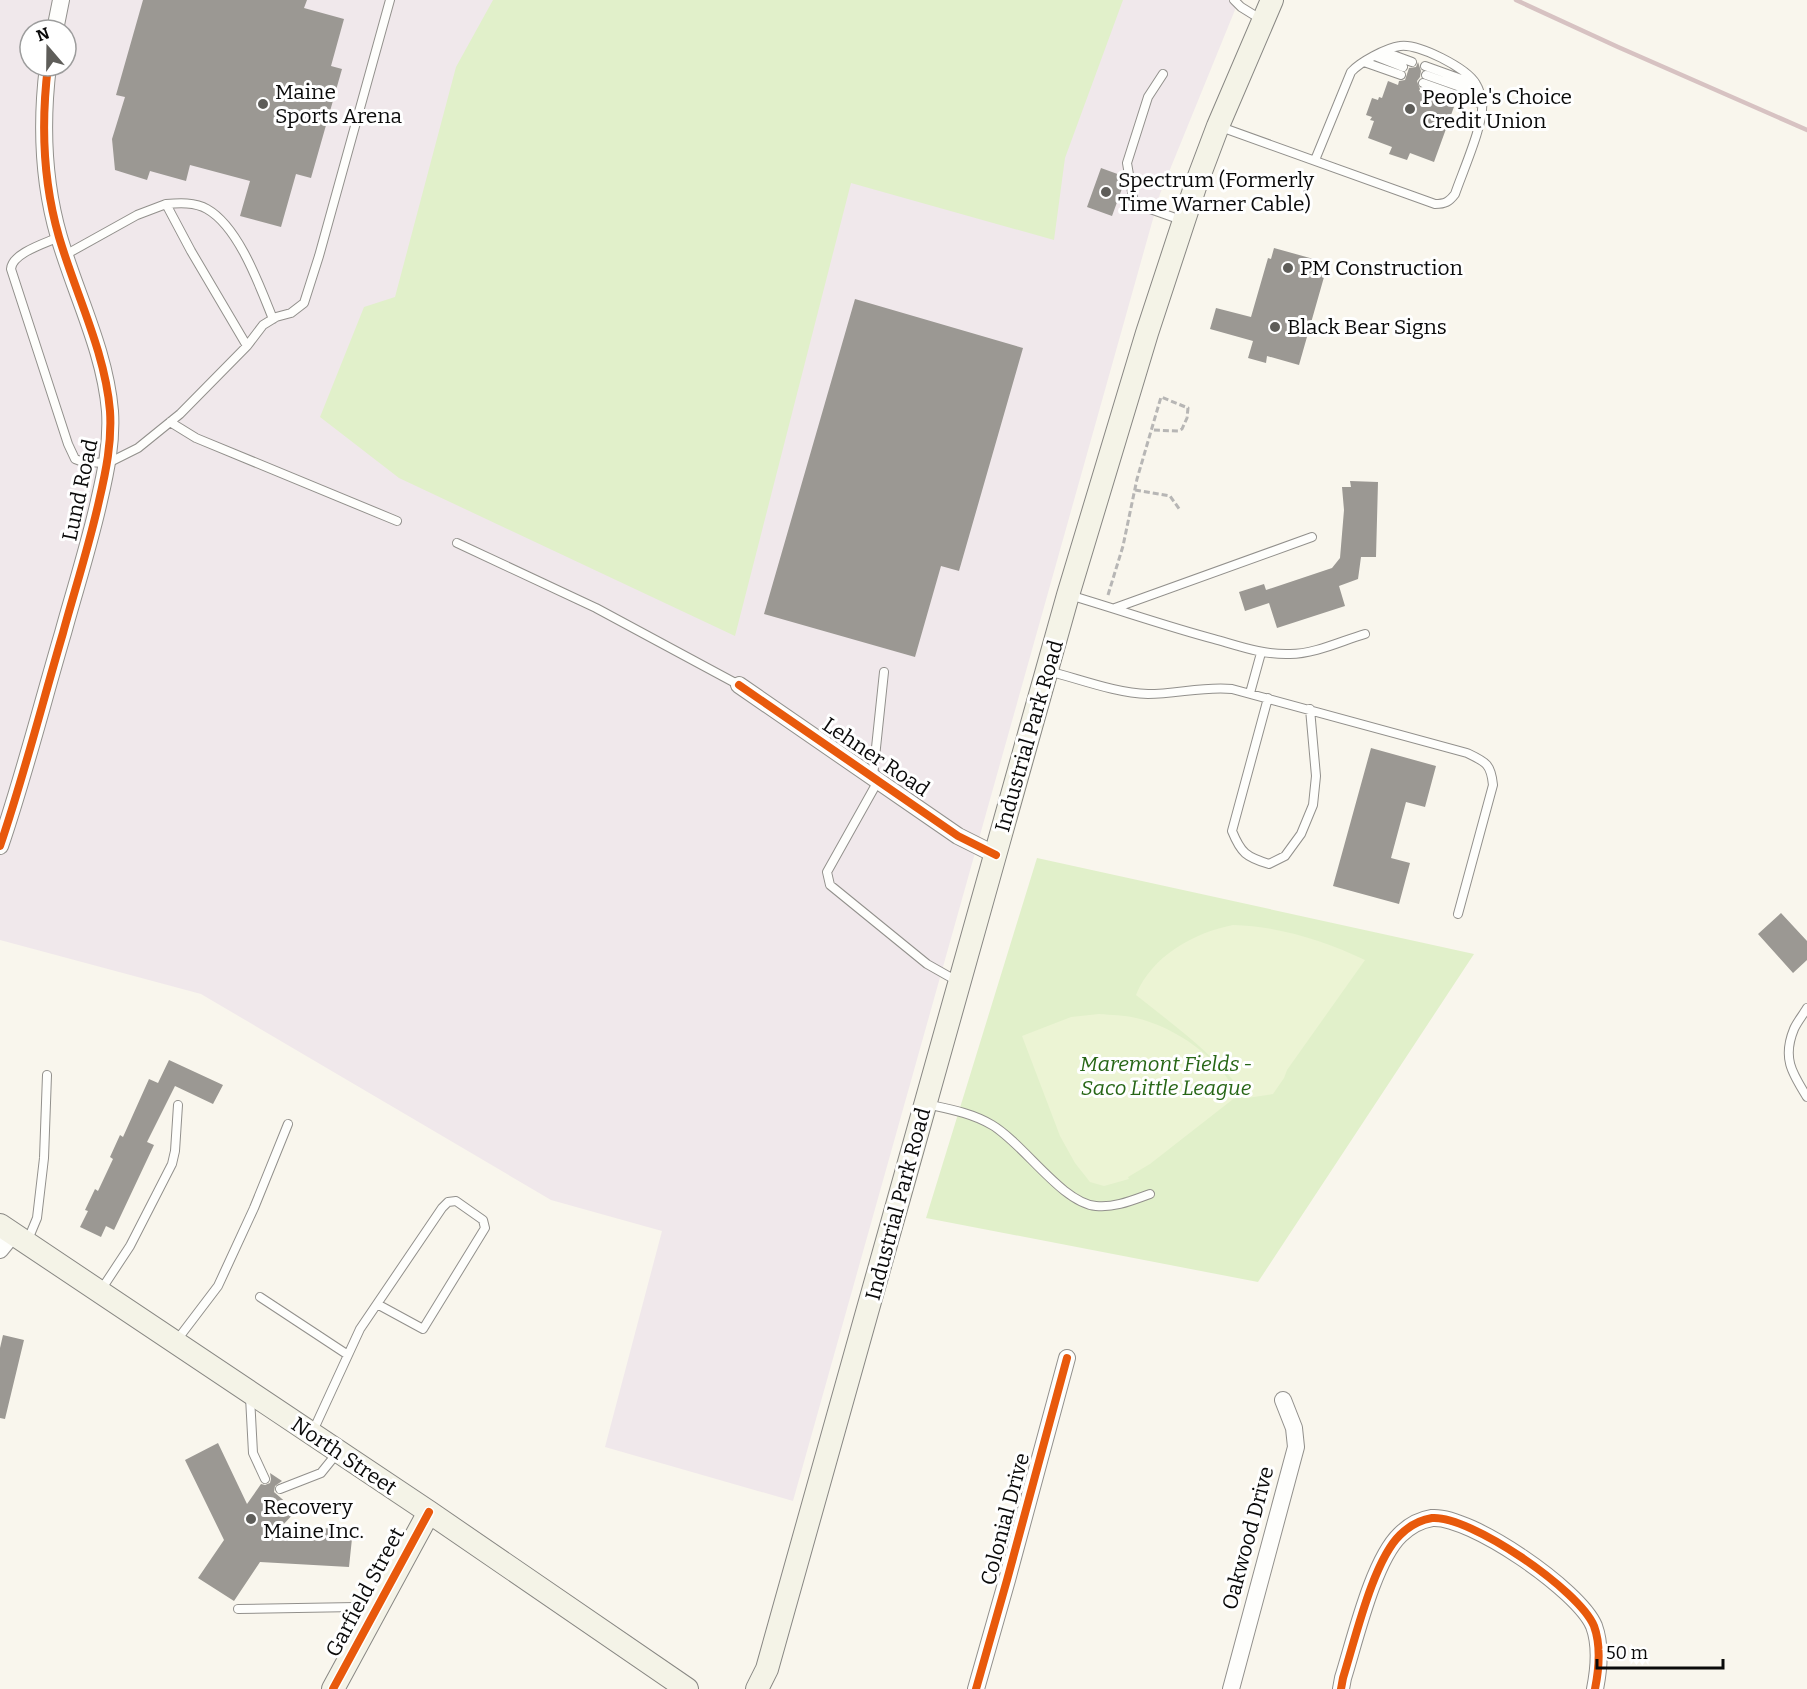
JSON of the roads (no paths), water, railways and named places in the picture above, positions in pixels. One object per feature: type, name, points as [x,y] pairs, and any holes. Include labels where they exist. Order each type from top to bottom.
[{"type":"main road","name":"Industrial Park Road","points":[[758,1689],[767,1669],[1068,595],[1147,333],[1218,126],[1267,10]]},
{"type":"main road","name":"North Street","points":[[10,1238],[99,1293],[429,1512],[687,1689]]},
{"type":"main road","name":"Garfield Street","points":[[333,1689],[429,1512]]},
{"type":"street","points":[[57,18],[61,0]]},
{"type":"street","name":"Lund Road","points":[[0,846],[91,536],[108,463],[110,432],[107,388],[91,329],[51,208],[44,148],[47,78]]},
{"type":"street","name":"Lehner Road","points":[[739,685],[958,836],[996,855]]},
{"type":"street","name":"Colonial Drive","points":[[976,1689],[1008,1580],[1067,1358]]},
{"type":"street","name":"Oakwood Drive","points":[[1231,1689],[1296,1447],[1294,1428],[1282,1400]]},
{"type":"street","points":[[1341,1689],[1381,1563],[1401,1535],[1420,1522],[1431,1518],[1454,1522],[1504,1547],[1537,1568],[1574,1599],[1591,1620],[1597,1639],[1598,1667],[1595,1689]]},
{"type":"lane","points":[[59,237],[17,257],[11,269],[75,459],[83,462],[108,463],[138,448],[180,414],[247,346],[263,325],[291,313],[304,303],[390,0]]},
{"type":"lane","points":[[1234,0],[1241,7],[1267,10]]},
{"type":"lane","points":[[1218,126],[1435,204],[1443,204],[1449,202],[1455,194],[1478,127],[1481,99],[1477,85],[1459,68],[1430,53],[1405,46],[1385,52],[1364,62],[1351,72],[1315,160]]},
{"type":"lane","points":[[1385,52],[1412,62]]},
{"type":"lane","points":[[1364,62],[1402,71],[1375,57]]},
{"type":"lane","points":[[1163,74],[1148,97],[1127,163],[1136,204],[1184,221]]},
{"type":"lane","points":[[1477,85],[1425,75],[1481,99]]},
{"type":"lane","points":[[65,255],[117,225],[166,204],[181,203],[207,208],[218,217],[250,264],[273,319]]},
{"type":"lane","points":[[166,204],[247,346]]},
{"type":"lane","points":[[170,422],[196,438],[397,520]]},
{"type":"lane","points":[[1115,608],[1312,537]]},
{"type":"lane","points":[[457,543],[596,608],[739,685]]},
{"type":"lane","points":[[1068,595],[1115,608],[1156,623],[1261,652],[1290,654],[1305,652],[1365,634]]},
{"type":"lane","points":[[1250,693],[1261,652]]},
{"type":"lane","points":[[1047,671],[1121,690],[1147,694],[1216,687],[1250,693],[1467,753],[1483,761],[1491,770],[1493,785],[1458,914]]},
{"type":"lane","points":[[884,672],[876,778],[827,872],[830,885],[927,964],[960,983]]},
{"type":"lane","points":[[1268,698],[1232,831],[1239,849],[1252,859],[1269,864],[1285,856],[1301,834],[1313,805],[1316,776],[1310,709]]},
{"type":"lane","points":[[1807,1008],[1794,1029],[1788,1063],[1807,1097]]},
{"type":"lane","points":[[10,1238],[37,1218],[44,1158],[47,1075]]},
{"type":"lane","points":[[926,1104],[967,1113],[993,1125],[1026,1153],[1064,1191],[1084,1204],[1097,1207],[1114,1206],[1150,1194]]},
{"type":"lane","points":[[99,1293],[130,1246],[172,1164],[178,1105]]},
{"type":"lane","points":[[175,1343],[218,1286],[254,1208],[288,1124]]},
{"type":"lane","points":[[311,1434],[360,1329],[377,1304],[448,1202],[456,1201],[483,1220],[485,1228],[423,1329],[377,1304]]},
{"type":"lane","points":[[260,1297],[348,1355]]},
{"type":"lane","points":[[250,1393],[253,1453],[265,1479]]},
{"type":"lane","points":[[280,1489],[321,1473],[338,1452]]},
{"type":"lane","points":[[238,1609],[356,1607],[375,1614]]},
{"type":"railway","points":[[1516,0],[1807,130]]},
{"type":"place","name":"Maine Sports Arena","points":[[263,104]]},
{"type":"place","name":"People's Choice Credit Union","points":[[1410,109]]},
{"type":"place","name":"Spectrum (Formerly Time Warner Cable)","points":[[1106,192]]},
{"type":"place","name":"PM Construction","points":[[1288,268]]},
{"type":"place","name":"Black Bear Signs","points":[[1275,327]]},
{"type":"place","name":"Recovery Maine Inc.","points":[[251,1519]]},
{"type":"park label","name":"Maremont Fields - Saco Little League","points":[[1166,1076]]}]
